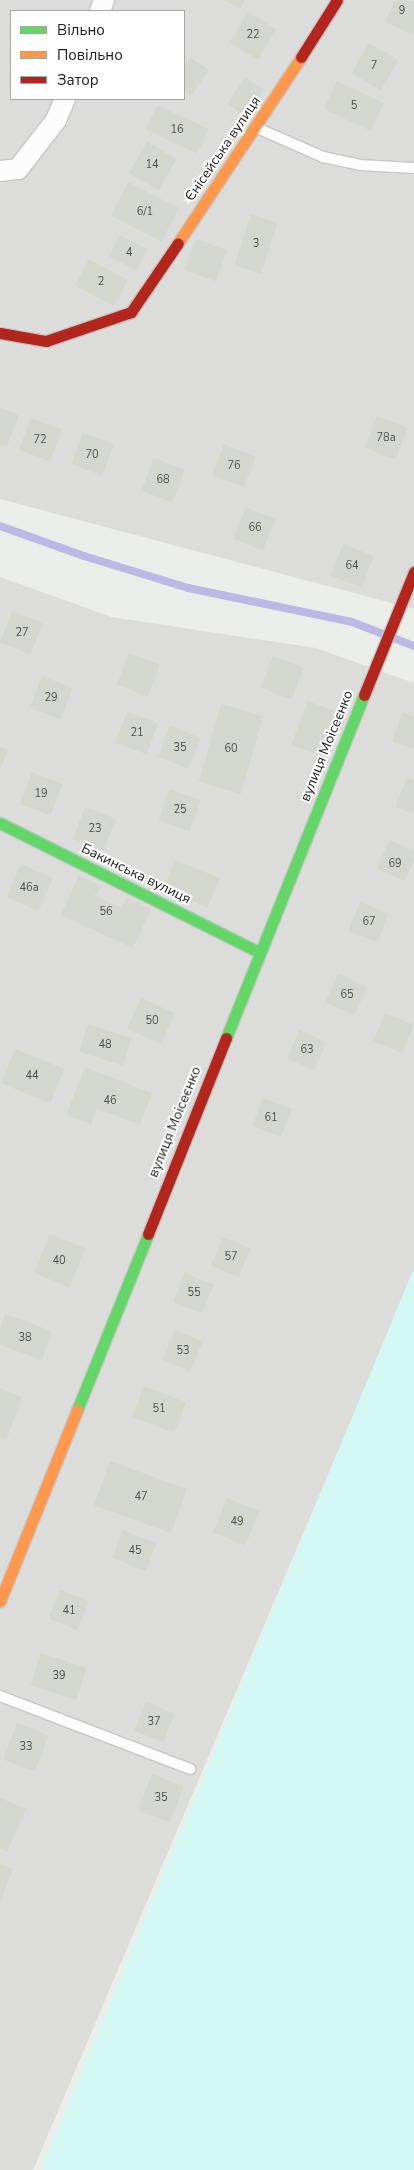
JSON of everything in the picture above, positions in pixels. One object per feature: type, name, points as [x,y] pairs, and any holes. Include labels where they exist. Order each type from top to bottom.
[{"type":"street","name":"Єнісейська вулиця","points":[[0,333],[46,341],[131,312],[256,127],[337,0]]},
{"type":"street","points":[[0,171],[18,168],[56,120],[65,100]]},
{"type":"street","name":"вулиця Моісеєнко","points":[[0,1601],[259,952],[414,572]]},
{"type":"street","name":"Бакинська вулиця","points":[[0,823],[259,952]]},
{"type":"lane","points":[[256,127],[323,157],[360,165],[414,168]]},
{"type":"lane","points":[[0,1696],[190,1769]]},
{"type":"shaded area","points":[[0,0],[414,0],[414,609],[0,499]]},
{"type":"shaded area","points":[[0,577],[112,617],[316,648],[414,683],[414,1272],[33,2170],[0,2170]]},
{"type":"shaded area","points":[[414,1268],[414,2170],[41,2170]]},
{"type":"building","points":[[223,0],[245,0],[241,8]]},
{"type":"building","points":[[395,0],[414,1],[414,36],[385,22]]},
{"type":"building","points":[[248,12],[276,29],[258,60],[229,43]]},
{"type":"building","points":[[369,43],[398,60],[381,90],[352,73]]},
{"type":"building","points":[[190,57],[209,70],[191,96],[185,91],[185,64]]},
{"type":"building","points":[[245,77],[264,90],[246,116],[227,104]]},
{"type":"building","points":[[337,81],[384,103],[371,131],[324,109]]},
{"type":"building","points":[[157,105],[209,129],[197,154],[146,129]]},
{"type":"building","points":[[147,142],[176,159],[158,190],[129,173]]},
{"type":"building","points":[[128,182],[179,208],[162,242],[111,216]]},
{"type":"building","points":[[251,214],[278,223],[261,274],[234,265]]},
{"type":"building","points":[[120,235],[148,249],[137,270],[109,256]]},
{"type":"building","points":[[196,239],[227,250],[216,281],[185,270]]},
{"type":"building","points":[[89,259],[128,280],[114,306],[75,285]]},
{"type":"building","points":[[0,407],[19,415],[7,446],[0,444]]},
{"type":"building","points":[[377,416],[408,428],[396,460],[365,448]]},
{"type":"building","points":[[31,418],[62,430],[50,462],[19,450]]},
{"type":"building","points":[[83,433],[114,445],[102,476],[71,464]]},
{"type":"building","points":[[224,444],[256,456],[244,487],[212,475]]},
{"type":"building","points":[[154,458],[185,470],[172,503],[141,491]]},
{"type":"building","points":[[246,507],[276,519],[263,551],[233,539]]},
{"type":"building","points":[[343,544],[374,556],[362,588],[331,576]]},
{"type":"building","points":[[12,611],[43,623],[31,655],[0,643]]},
{"type":"building","points":[[129,653],[160,665],[148,697],[117,685]]},
{"type":"building","points":[[273,656],[304,668],[292,700],[261,688]]},
{"type":"building","points":[[42,676],[73,688],[61,720],[30,708]]},
{"type":"building","points":[[308,701],[337,712],[320,756],[291,745]]},
{"type":"building","points":[[221,704],[263,716],[241,794],[199,782]]},
{"type":"building","points":[[127,712],[158,723],[147,754],[116,743]]},
{"type":"building","points":[[403,712],[414,717],[414,749],[392,741]]},
{"type":"building","points":[[170,726],[201,738],[189,769],[158,757]]},
{"type":"building","points":[[0,747],[8,750],[0,770]]},
{"type":"building","points":[[32,772],[63,784],[51,816],[20,804]]},
{"type":"building","points":[[407,778],[414,780],[414,814],[395,807]]},
{"type":"building","points":[[170,789],[201,800],[190,831],[159,820]]},
{"type":"building","points":[[85,807],[116,819],[104,851],[73,839]]},
{"type":"building","points":[[389,840],[414,851],[414,860],[405,881],[377,869]]},
{"type":"building","points":[[175,860],[220,878],[208,908],[163,890]]},
{"type":"building","points":[[21,864],[53,878],[38,911],[6,897]]},
{"type":"building","points":[[79,875],[103,886],[94,896],[120,907],[127,898],[151,909],[133,948],[61,915]]},
{"type":"building","points":[[360,902],[389,914],[377,942],[348,931]]},
{"type":"building","points":[[338,974],[367,987],[355,1015],[325,1002]]},
{"type":"building","points":[[141,998],[175,1013],[161,1044],[127,1029]]},
{"type":"building","points":[[385,1013],[414,1025],[402,1053],[373,1042]]},
{"type":"building","points":[[88,1024],[132,1038],[123,1066],[79,1052]]},
{"type":"building","points":[[299,1030],[327,1042],[315,1070],[287,1059]]},
{"type":"building","points":[[15,1049],[64,1069],[50,1103],[1,1083]]},
{"type":"building","points":[[85,1067],[152,1093],[140,1125],[97,1108],[91,1124],[66,1115]]},
{"type":"building","points":[[263,1098],[292,1109],[281,1137],[252,1126]]},
{"type":"building","points":[[50,1234],[85,1248],[69,1287],[34,1273]]},
{"type":"building","points":[[223,1237],[251,1249],[239,1277],[211,1266]]},
{"type":"building","points":[[185,1273],[214,1285],[202,1313],[173,1302]]},
{"type":"building","points":[[5,1314],[52,1331],[42,1360],[0,1345],[0,1329]]},
{"type":"building","points":[[175,1330],[203,1342],[190,1371],[162,1359]]},
{"type":"building","points":[[144,1386],[186,1402],[174,1433],[132,1417]]},
{"type":"building","points":[[0,1388],[22,1397],[6,1441],[0,1438]]},
{"type":"building","points":[[110,1461],[187,1489],[171,1533],[94,1505]]},
{"type":"building","points":[[227,1498],[259,1511],[246,1545],[213,1532]]},
{"type":"building","points":[[123,1530],[157,1543],[146,1571],[112,1558]]},
{"type":"building","points":[[60,1590],[89,1602],[77,1630],[48,1619]]},
{"type":"building","points":[[41,1653],[87,1668],[76,1700],[30,1685]]},
{"type":"building","points":[[146,1702],[175,1714],[163,1742],[134,1731]]},
{"type":"building","points":[[17,1723],[49,1735],[35,1772],[3,1759]]},
{"type":"building","points":[[152,1774],[184,1786],[170,1823],[138,1810]]},
{"type":"building","points":[[0,1798],[26,1809],[7,1852],[0,1849]]},
{"type":"building","points":[[0,1864],[13,1869],[0,1902]]},
{"type":"waterway","points":[[0,526],[84,556],[188,588],[352,622],[414,646]]},
{"type":"traffic: fast","points":[[226,1038],[364,695]]},
{"type":"traffic: fast","points":[[0,823],[259,952]]},
{"type":"traffic: fast","points":[[77,1410],[148,1234]]},
{"type":"traffic: slow","points":[[178,243],[301,57]]},
{"type":"traffic: slow","points":[[0,1601],[77,1410]]},
{"type":"traffic: jam","points":[[301,57],[337,0]]},
{"type":"traffic: jam","points":[[0,333],[46,341],[131,312],[178,243]]},
{"type":"traffic: jam","points":[[364,695],[414,572]]},
{"type":"traffic: jam","points":[[148,1234],[226,1038]]}]
